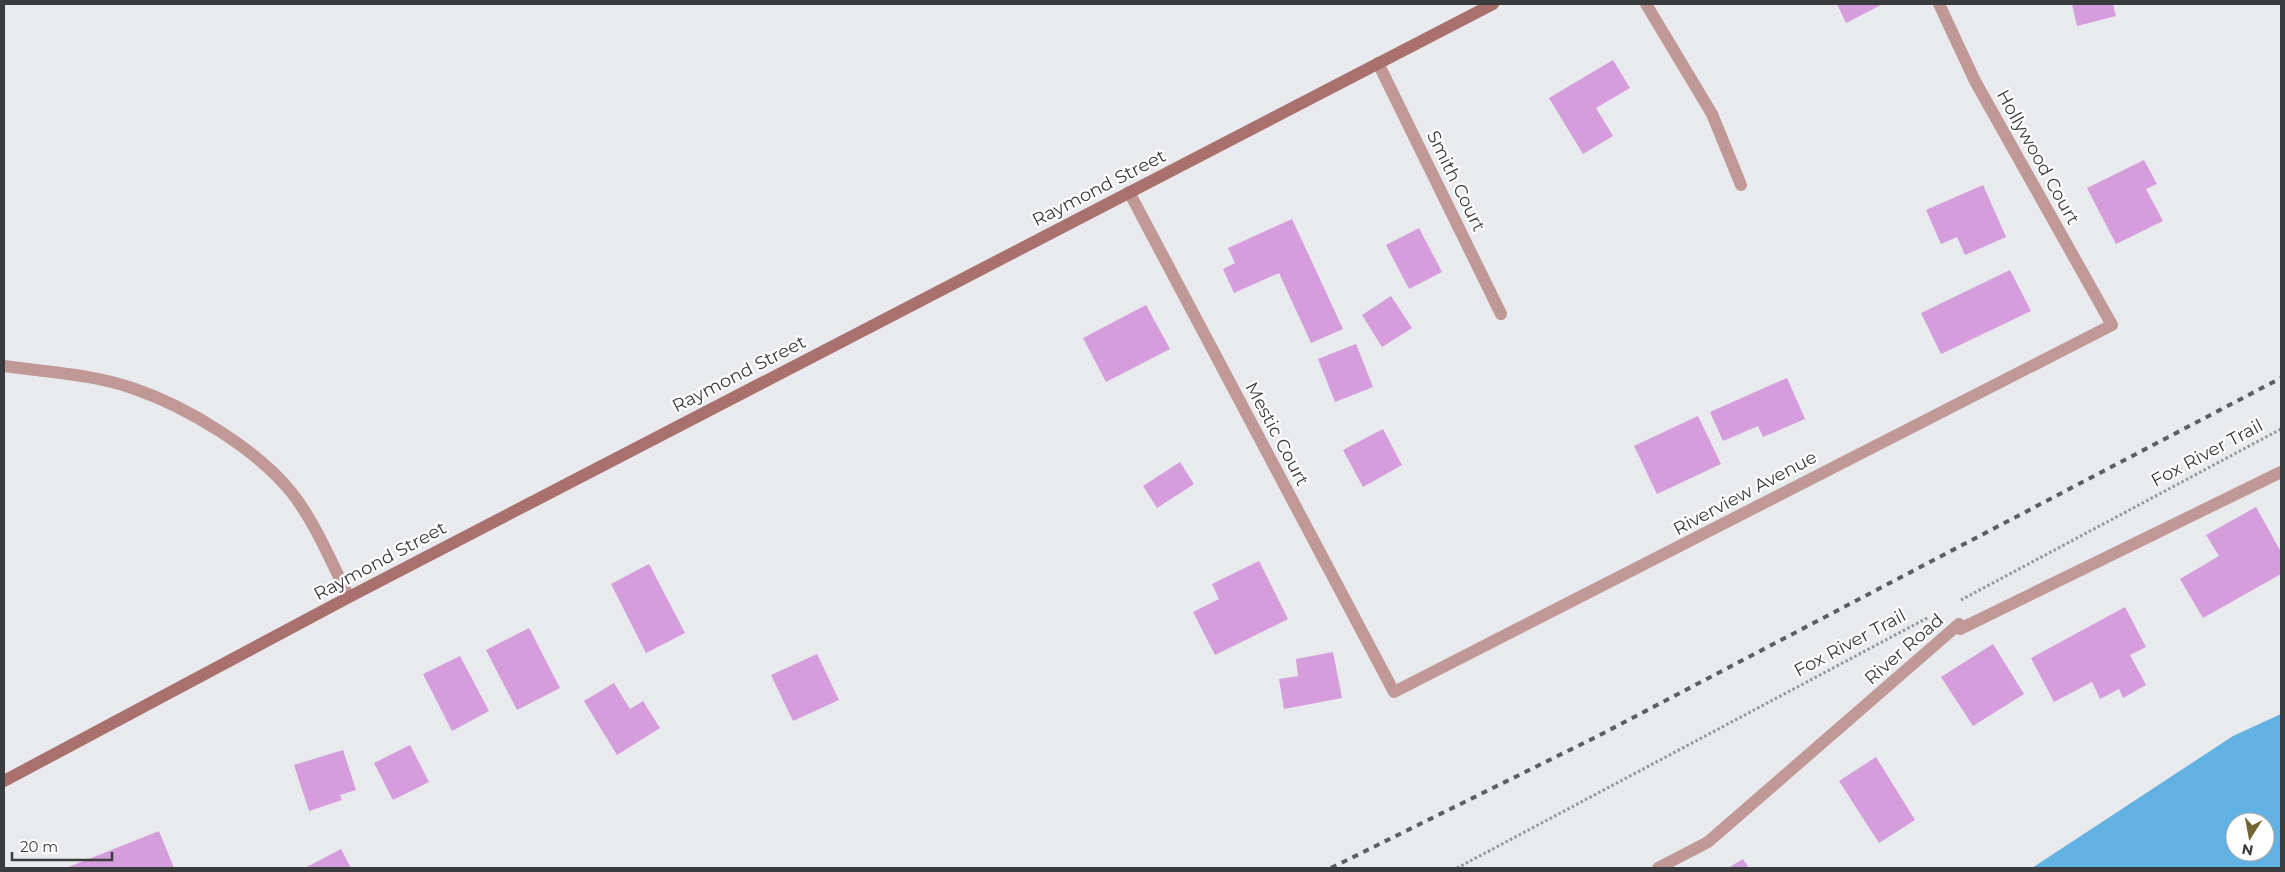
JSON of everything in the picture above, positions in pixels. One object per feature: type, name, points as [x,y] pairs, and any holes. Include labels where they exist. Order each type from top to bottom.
[{"type":"street","name":"Raymond Street","points":[[4,781],[349,597],[1493,4]]},
{"type":"street","points":[[1646,4],[1712,114],[1741,185]]},
{"type":"street","name":"Hollywood Court","points":[[1939,4],[1975,82],[2112,325]]},
{"type":"street","name":"Smith Court","points":[[1378,63],[1501,314]]},
{"type":"street","name":"Mestic Court","points":[[1130,192],[1394,692]]},
{"type":"street","name":"Riverview Avenue","points":[[1394,692],[2112,325]]},
{"type":"street","points":[[4,366],[92,378],[135,389],[176,407],[218,430],[256,458],[291,493],[317,533],[349,597]]},
{"type":"street","name":"River Road","points":[[1658,868],[1708,842],[1959,624],[1960,629],[2281,472]]},
{"type":"path","name":"Fox River Trail","points":[[1957,602],[2281,428]]},
{"type":"path","name":"Fox River Trail","points":[[1457,868],[1931,616]]},
{"type":"water","points":[[2281,714],[2281,868],[2032,868],[2233,736]]},
{"type":"building","points":[[1837,4],[1883,4],[1846,23]]},
{"type":"building","points":[[2072,4],[2113,4],[2116,16],[2077,26]]},
{"type":"building","points":[[1613,60],[1630,88],[1596,108],[1613,136],[1583,154],[1549,98]]},
{"type":"building","points":[[2144,160],[2157,184],[2146,189],[2163,221],[2116,244],[2087,188]]},
{"type":"building","points":[[1983,185],[2006,237],[1965,255],[1957,237],[1941,244],[1926,210]]},
{"type":"building","points":[[1292,219],[1343,329],[1311,343],[1279,273],[1234,293],[1223,269],[1235,263],[1228,248]]},
{"type":"building","points":[[1419,228],[1442,272],[1409,289],[1386,245]]},
{"type":"building","points":[[2010,270],[2031,311],[1941,354],[1921,313]]},
{"type":"building","points":[[1391,296],[1412,328],[1382,347],[1362,315]]},
{"type":"building","points":[[1146,305],[1170,349],[1106,382],[1083,338]]},
{"type":"building","points":[[1356,344],[1373,387],[1335,402],[1318,359]]},
{"type":"building","points":[[1787,378],[1805,419],[1763,437],[1758,426],[1723,441],[1710,412]]},
{"type":"building","points":[[1698,416],[1721,464],[1657,494],[1634,446]]},
{"type":"building","points":[[1383,429],[1402,465],[1363,487],[1343,450]]},
{"type":"building","points":[[1180,462],[1194,484],[1157,508],[1143,486]]},
{"type":"building","points":[[2256,507],[2281,552],[2281,574],[2203,618],[2180,579],[2219,556],[2206,535]]},
{"type":"building","points":[[1259,561],[1288,619],[1215,655],[1193,612],[1219,599],[1212,584]]},
{"type":"building","points":[[649,564],[685,633],[646,653],[611,584]]},
{"type":"building","points":[[2125,607],[2146,647],[2130,655],[2146,685],[2123,698],[2119,689],[2100,699],[2092,682],[2054,702],[2031,658]]},
{"type":"building","points":[[529,628],[560,688],[517,710],[486,650]]},
{"type":"building","points":[[1993,644],[2024,694],[1973,726],[1941,677]]},
{"type":"building","points":[[1333,652],[1342,698],[1284,709],[1279,679],[1298,676],[1296,659]]},
{"type":"building","points":[[817,654],[839,700],[793,721],[771,675]]},
{"type":"building","points":[[460,656],[489,711],[452,731],[423,674]]},
{"type":"building","points":[[614,683],[630,709],[643,701],[660,728],[617,755],[584,701]]},
{"type":"building","points":[[410,745],[429,782],[393,800],[374,763]]},
{"type":"building","points":[[343,750],[356,790],[340,795],[342,800],[309,811],[294,765]]},
{"type":"building","points":[[1876,757],[1915,820],[1879,843],[1839,781]]},
{"type":"building","points":[[159,831],[174,868],[66,868]]},
{"type":"building","points":[[341,849],[351,868],[305,868]]},
{"type":"building","points":[[1743,859],[1749,868],[1728,868]]},
{"type":"railway","points":[[1331,868],[1596,737],[2281,378]]}]
